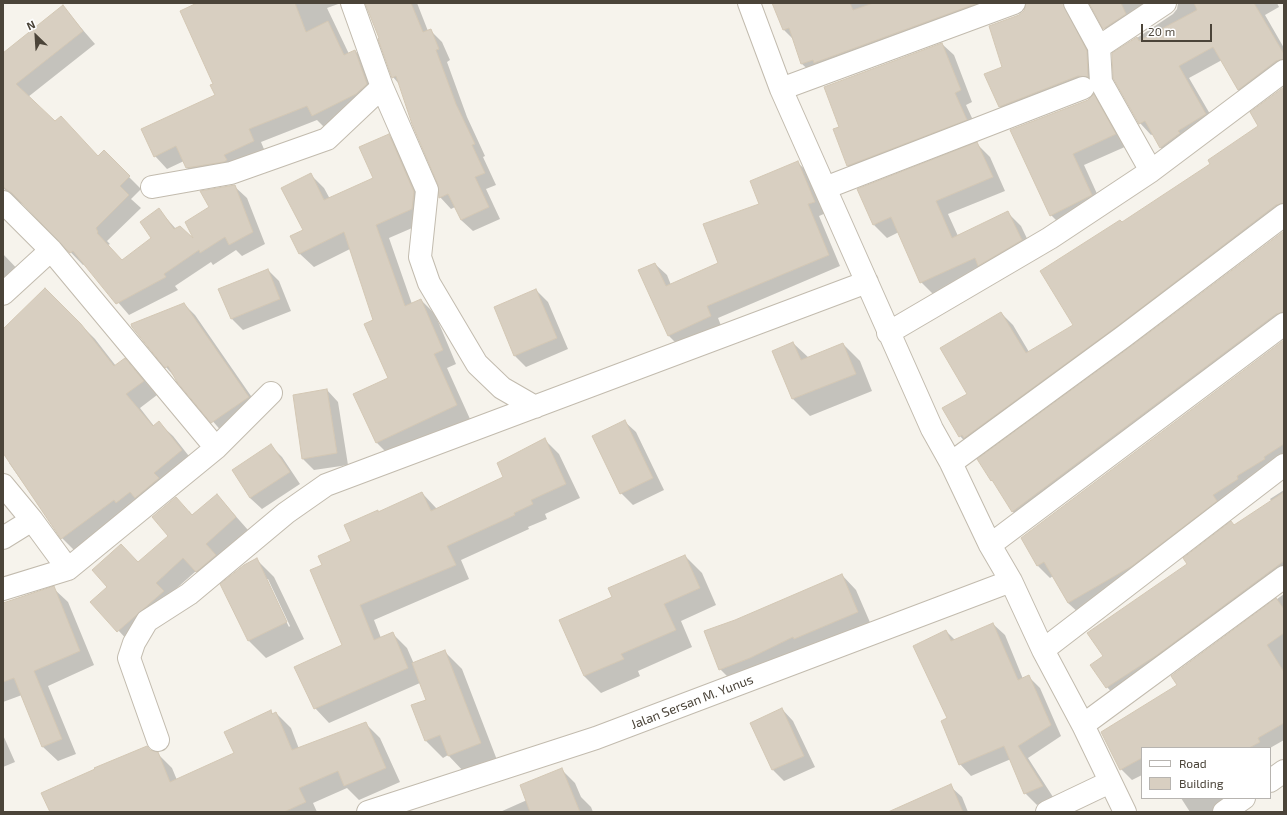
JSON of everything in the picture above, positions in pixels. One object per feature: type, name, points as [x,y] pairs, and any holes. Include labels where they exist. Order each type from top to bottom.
[{"type":"street","points":[[352,3],[382,87],[427,190],[420,257],[429,283],[477,364],[502,388],[535,407]]},
{"type":"street","points":[[749,3],[781,90],[932,429],[951,463],[990,545],[1011,581],[1044,650],[1084,725],[1125,812]]},
{"type":"street","points":[[781,90],[1014,3]]},
{"type":"street","points":[[1075,3],[1099,47],[1101,82],[1151,171]]},
{"type":"street","points":[[1099,47],[1165,3]]},
{"type":"street","points":[[888,333],[1050,238],[1151,171],[1284,71]]},
{"type":"street","points":[[152,187],[231,173],[327,139],[382,87]]},
{"type":"street","points":[[825,188],[1083,88]]},
{"type":"street","points":[[3,202],[51,250],[216,448]]},
{"type":"street","points":[[951,463],[1284,215]]},
{"type":"street","points":[[3,294],[51,250]]},
{"type":"street","points":[[158,740],[129,658],[134,643],[147,621],[189,594],[286,513],[326,484],[867,282]]},
{"type":"street","points":[[990,545],[1284,324]]},
{"type":"street","points":[[3,588],[68,569],[216,448],[271,392]]},
{"type":"street","points":[[1044,650],[1284,465]]},
{"type":"street","points":[[3,485],[32,520],[68,569]]},
{"type":"street","points":[[3,538],[32,520]]},
{"type":"street","points":[[1084,725],[1284,577]]},
{"type":"street","name":"Jalan Sersan M. Yunus","points":[[368,812],[391,808],[596,738],[1011,581]]},
{"type":"street","points":[[1271,780],[1284,771]]},
{"type":"street","points":[[1047,812],[1110,782]]},
{"type":"street","points":[[1224,812],[1243,799]]},
{"type":"building","points":[[197,3],[295,3],[306,32],[328,21],[344,55],[355,50],[367,84],[356,94],[312,116],[307,106],[249,129],[254,141],[224,155],[227,160],[224,162],[186,168],[176,146],[154,157],[141,129],[215,95],[210,85],[213,84],[180,11]]},
{"type":"building","points":[[365,3],[411,3],[423,32],[431,29],[439,49],[436,50],[456,104],[475,144],[472,145],[485,173],[475,177],[489,207],[461,220],[448,194],[439,198],[438,185],[412,124],[396,76],[392,78],[378,39],[379,38]]},
{"type":"building","points":[[772,3],[850,3],[853,10],[873,3],[978,3],[814,63],[813,60],[801,64],[789,28],[783,30]]},
{"type":"building","points":[[1026,3],[1063,3],[1087,51],[1088,77],[1078,76],[999,107],[984,74],[1002,67],[989,26],[1019,15],[1024,11]]},
{"type":"building","points":[[1089,3],[1121,3],[1126,14],[1103,29]]},
{"type":"building","points":[[1194,3],[1254,3],[1284,54],[1284,59],[1276,61],[1238,90],[1213,47],[1179,66],[1206,114],[1178,131],[1180,133],[1160,148],[1145,121],[1139,124],[1113,78],[1112,53],[1137,37],[1139,41],[1197,10]]},
{"type":"building","points":[[63,5],[83,31],[16,84],[55,121],[61,116],[98,156],[104,150],[130,176],[120,186],[129,195],[96,228],[97,233],[122,260],[151,238],[140,222],[159,208],[174,229],[180,226],[193,238],[185,222],[209,207],[200,191],[235,185],[253,232],[229,245],[225,237],[200,253],[199,250],[164,274],[166,277],[116,304],[73,251],[70,253],[12,193],[3,187],[3,53]]},
{"type":"building","points":[[942,43],[961,90],[955,93],[967,120],[847,166],[833,129],[839,127],[824,87]]},
{"type":"building","points":[[1284,87],[1284,203],[1276,205],[1116,327],[964,438],[962,435],[959,437],[942,408],[967,394],[940,348],[1001,312],[1026,353],[1073,325],[1040,271],[1120,220],[1122,222],[1210,164],[1208,160],[1258,126],[1250,112]]},
{"type":"building","points":[[1094,94],[1116,134],[1073,154],[1092,195],[1050,216],[1010,130],[1088,100]]},
{"type":"building","points":[[389,134],[414,192],[412,209],[376,225],[405,306],[421,299],[443,350],[434,354],[457,405],[376,443],[353,394],[388,378],[364,324],[373,320],[344,232],[299,254],[290,236],[303,230],[281,188],[311,173],[324,200],[373,178],[359,147]]},
{"type":"building","points":[[977,142],[993,177],[936,201],[952,238],[1008,211],[1022,240],[978,266],[975,258],[920,283],[891,217],[873,225],[857,189]]},
{"type":"building","points":[[798,161],[815,202],[808,204],[829,255],[707,306],[711,316],[668,336],[638,270],[655,263],[666,286],[718,263],[703,224],[759,204],[750,181]]},
{"type":"building","points":[[1284,231],[1284,312],[1276,314],[1012,512],[977,459],[1130,347]]},
{"type":"building","points":[[268,269],[280,299],[231,319],[218,289]]},
{"type":"building","points":[[45,288],[81,324],[114,366],[125,358],[144,381],[126,394],[153,426],[159,421],[182,450],[154,473],[159,478],[135,498],[130,492],[116,503],[114,500],[61,539],[3,453],[3,329]]},
{"type":"building","points":[[536,289],[557,338],[514,356],[494,307]]},
{"type":"building","points":[[184,303],[249,397],[211,423],[177,382],[168,366],[165,368],[131,324]]},
{"type":"building","points":[[1284,340],[1284,444],[1264,457],[1265,459],[1237,476],[1238,479],[1213,495],[1217,501],[1132,566],[1068,603],[1044,562],[1037,566],[1021,538]]},
{"type":"building","points":[[793,342],[801,360],[843,343],[856,374],[792,399],[772,351]]},
{"type":"building","points":[[327,389],[337,453],[302,459],[293,395]]},
{"type":"building","points":[[625,420],[653,478],[620,494],[592,436]]},
{"type":"building","points":[[545,438],[566,484],[531,500],[533,504],[514,513],[515,515],[447,546],[456,565],[360,605],[374,640],[393,632],[408,668],[314,709],[294,667],[342,645],[310,570],[322,565],[318,556],[351,541],[344,525],[378,510],[378,512],[422,492],[431,511],[503,477],[497,463]]},
{"type":"building","points":[[271,444],[290,472],[250,498],[232,470]]},
{"type":"building","points":[[1284,492],[1284,561],[1157,655],[1106,688],[1090,665],[1103,656],[1087,633],[1187,564],[1183,558],[1231,521],[1234,525]]},
{"type":"building","points":[[217,494],[236,517],[206,544],[216,555],[196,572],[183,558],[156,583],[164,591],[117,632],[90,602],[107,587],[92,570],[121,544],[138,562],[168,536],[152,517],[176,497],[192,515]]},
{"type":"building","points":[[685,555],[700,588],[664,604],[676,630],[621,654],[624,659],[584,676],[559,620],[612,597],[608,588]]},
{"type":"building","points":[[257,558],[287,622],[248,641],[220,584],[244,565]]},
{"type":"building","points":[[842,574],[858,612],[794,639],[793,637],[750,658],[719,670],[704,631],[735,620]]},
{"type":"building","points":[[54,586],[80,651],[34,671],[62,739],[42,747],[14,678],[3,682],[3,603]]},
{"type":"building","points":[[1276,598],[1284,609],[1284,633],[1267,645],[1284,672],[1284,723],[1258,738],[1260,742],[1251,747],[1141,747],[1141,759],[1120,770],[1101,732],[1177,685],[1171,676]]},
{"type":"building","points":[[993,623],[1018,680],[1029,675],[1051,725],[1018,746],[1043,786],[1024,794],[1004,746],[959,765],[941,721],[947,718],[913,646],[946,630],[951,641]]},
{"type":"building","points":[[445,650],[481,743],[448,756],[440,735],[425,741],[411,705],[426,700],[412,663]]},
{"type":"building","points":[[782,708],[804,756],[772,770],[750,723]]},
{"type":"building","points":[[271,710],[272,714],[276,712],[292,750],[366,722],[386,768],[344,786],[338,771],[299,788],[306,802],[284,812],[50,812],[41,793],[95,769],[94,768],[147,746],[150,750],[158,752],[170,782],[234,753],[224,732]]},
{"type":"building","points":[[562,768],[580,812],[530,812],[520,785]]},
{"type":"building","points":[[951,784],[963,812],[888,812]]}]
